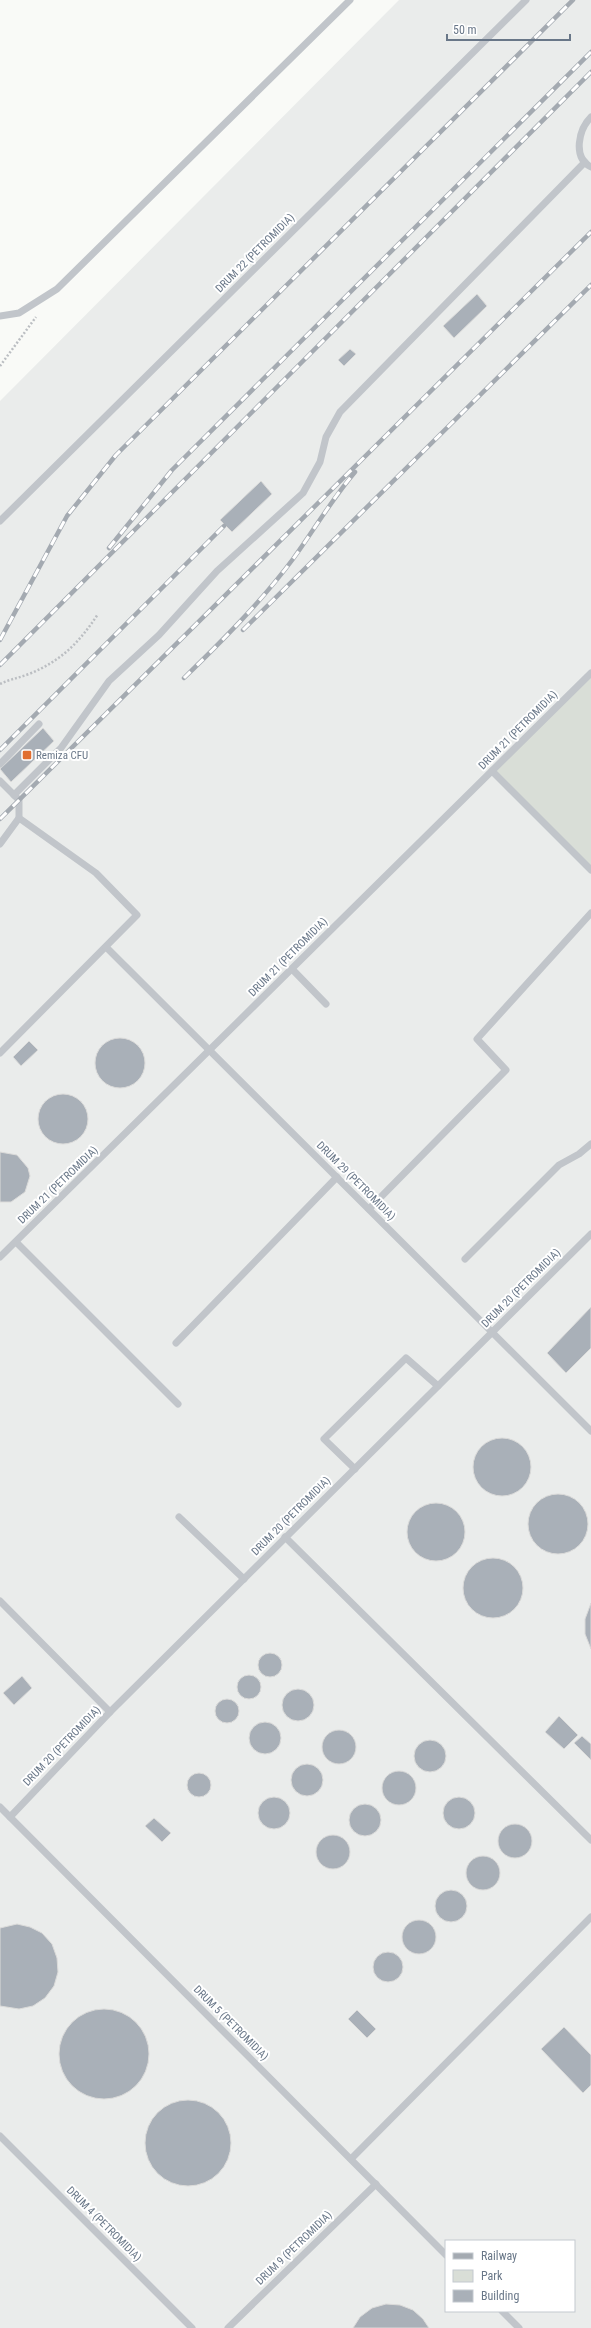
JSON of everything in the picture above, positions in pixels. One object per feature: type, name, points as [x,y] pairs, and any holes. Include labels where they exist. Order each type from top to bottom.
[{"type":"lane","points":[[0,316],[19,313],[57,289],[350,0]]},
{"type":"lane","name":"DRUM 22 (PETROMIDIA)","points":[[0,521],[526,0]]},
{"type":"lane","points":[[14,795],[61,748],[109,681],[164,630],[217,571],[304,493],[320,462],[326,437],[340,412],[588,165],[581,157],[579,144],[583,130],[591,116]]},
{"type":"lane","name":"DRUM 21 (PETROMIDIA)","points":[[0,1257],[591,673]]},
{"type":"lane","points":[[0,764],[39,724]]},
{"type":"lane","points":[[492,771],[591,870]]},
{"type":"lane","points":[[0,781],[19,800],[20,818],[0,844]]},
{"type":"lane","points":[[0,1053],[137,915],[96,873],[20,818]]},
{"type":"lane","points":[[369,1209],[506,1070],[477,1039],[591,913]]},
{"type":"lane","name":"DRUM 29 (PETROMIDIA)","points":[[106,947],[591,1431]]},
{"type":"lane","points":[[292,969],[326,1004]]},
{"type":"lane","points":[[465,1259],[559,1165],[579,1154],[591,1144]]},
{"type":"lane","points":[[176,1343],[337,1178]]},
{"type":"lane","name":"DRUM 20 (PETROMIDIA)","points":[[10,1817],[110,1712],[591,1234]]},
{"type":"lane","points":[[16,1242],[178,1404]]},
{"type":"lane","points":[[355,1469],[324,1439],[406,1358],[438,1386]]},
{"type":"lane","points":[[180,1517],[244,1579]]},
{"type":"lane","points":[[285,1537],[591,1840]]},
{"type":"lane","points":[[0,1601],[110,1712]]},
{"type":"lane","name":"DRUM 5 (PETROMIDIA)","points":[[0,1807],[445,2254]]},
{"type":"lane","points":[[350,2159],[591,1917]]},
{"type":"lane","name":"DRUM 4 (PETROMIDIA)","points":[[0,2136],[192,2328]]},
{"type":"lane","name":"DRUM 9 (PETROMIDIA)","points":[[228,2328],[376,2184]]},
{"type":"lane","points":[[503,2312],[519,2328]]},
{"type":"path","points":[[0,366],[38,314]]},
{"type":"path","points":[[0,684],[29,674],[68,652],[78,643],[98,614]]},
{"type":"shaded area","points":[[399,0],[591,0],[591,2328],[0,2328],[0,401]]},
{"type":"green space","points":[[591,673],[591,871],[492,771]]},
{"type":"building","points":[[477,294],[487,306],[454,338],[443,326]]},
{"type":"building","points":[[350,349],[356,354],[344,366],[338,360]]},
{"type":"building","points":[[261,481],[272,494],[232,532],[220,520]]},
{"type":"building","name":"Remiza CFU","points":[[43,728],[54,741],[11,782],[0,769]]},
{"type":"building","points":[[120,1038],[129,1040],[140,1049],[145,1063],[143,1072],[134,1083],[120,1088],[111,1086],[100,1077],[95,1063],[97,1054],[106,1043]]},
{"type":"building","points":[[29,1041],[38,1050],[21,1066],[13,1057]]},
{"type":"building","points":[[63,1094],[73,1096],[81,1101],[86,1109],[88,1119],[86,1129],[81,1137],[73,1142],[63,1144],[53,1142],[45,1137],[40,1129],[38,1119],[40,1109],[45,1101],[53,1096]]},
{"type":"building","points":[[0,1152],[17,1155],[28,1168],[30,1176],[25,1192],[11,1202],[0,1202]]},
{"type":"building","points":[[591,1307],[591,1348],[566,1373],[547,1353]]},
{"type":"building","points":[[496,1438],[508,1438],[523,1446],[531,1461],[531,1473],[523,1488],[508,1496],[496,1496],[481,1488],[473,1473],[473,1461],[481,1446]]},
{"type":"building","points":[[558,1494],[575,1499],[583,1507],[588,1524],[583,1541],[575,1549],[558,1554],[541,1549],[533,1541],[528,1524],[533,1507],[541,1499]]},
{"type":"building","points":[[430,1503],[442,1503],[457,1511],[465,1526],[465,1538],[457,1553],[442,1561],[430,1561],[415,1553],[407,1538],[407,1526],[415,1511]]},
{"type":"building","points":[[493,1558],[510,1563],[518,1571],[523,1588],[518,1605],[510,1613],[493,1618],[476,1613],[468,1605],[463,1588],[468,1571],[476,1563]]},
{"type":"building","points":[[591,1603],[591,1649],[585,1634],[585,1619]]},
{"type":"building","points":[[270,1653],[278,1657],[282,1665],[278,1673],[270,1677],[262,1673],[258,1665],[262,1657]]},
{"type":"building","points":[[249,1675],[254,1676],[260,1682],[260,1692],[254,1698],[249,1699],[244,1698],[238,1692],[237,1687],[238,1682],[244,1676]]},
{"type":"building","points":[[22,1676],[32,1688],[14,1705],[3,1693]]},
{"type":"building","points":[[295,1689],[301,1689],[310,1693],[314,1705],[310,1717],[301,1721],[295,1721],[286,1717],[282,1708],[282,1702],[286,1693]]},
{"type":"building","points":[[227,1699],[235,1703],[239,1711],[235,1719],[227,1723],[219,1719],[215,1711],[219,1703]]},
{"type":"building","points":[[559,1716],[578,1735],[564,1749],[545,1732]]},
{"type":"building","points":[[262,1722],[268,1722],[278,1729],[281,1738],[280,1744],[274,1751],[268,1754],[262,1754],[252,1747],[249,1741],[249,1735],[256,1725]]},
{"type":"building","points":[[336,1730],[342,1730],[346,1731],[353,1737],[356,1747],[355,1754],[349,1761],[342,1764],[336,1764],[332,1763],[325,1757],[322,1750],[322,1744],[323,1740],[329,1733]]},
{"type":"building","points":[[582,1736],[591,1744],[591,1760],[574,1743]]},
{"type":"building","points":[[430,1740],[436,1741],[443,1747],[446,1756],[445,1762],[439,1769],[430,1772],[424,1771],[417,1765],[414,1756],[415,1750],[421,1743]]},
{"type":"building","points":[[304,1764],[310,1764],[319,1768],[323,1780],[319,1792],[310,1796],[304,1796],[295,1792],[291,1783],[291,1777],[295,1768]]},
{"type":"building","points":[[396,1771],[402,1771],[406,1772],[413,1778],[416,1788],[415,1795],[409,1802],[402,1805],[396,1805],[392,1804],[385,1798],[382,1791],[382,1785],[383,1781],[389,1774]]},
{"type":"building","points":[[199,1773],[208,1776],[211,1785],[208,1794],[199,1797],[190,1794],[187,1785],[190,1776]]},
{"type":"building","points":[[271,1797],[277,1797],[286,1801],[290,1813],[286,1825],[277,1829],[271,1829],[262,1825],[258,1816],[258,1810],[262,1801]]},
{"type":"building","points":[[456,1797],[462,1797],[471,1801],[475,1813],[471,1825],[462,1829],[456,1829],[447,1825],[443,1816],[443,1810],[447,1801]]},
{"type":"building","points":[[362,1804],[368,1804],[378,1811],[381,1820],[380,1826],[374,1833],[368,1836],[362,1836],[352,1829],[349,1823],[349,1817],[356,1807]]},
{"type":"building","points":[[154,1818],[171,1833],[162,1842],[145,1826]]},
{"type":"building","points":[[515,1824],[527,1829],[532,1841],[527,1853],[515,1858],[503,1853],[498,1841],[503,1829]]},
{"type":"building","points":[[336,1835],[345,1840],[349,1845],[349,1859],[345,1864],[340,1868],[330,1869],[326,1868],[317,1859],[316,1849],[317,1845],[326,1836]]},
{"type":"building","points":[[483,1856],[495,1861],[500,1873],[495,1885],[483,1890],[471,1885],[466,1873],[471,1861]]},
{"type":"building","points":[[448,1890],[454,1890],[464,1897],[467,1906],[466,1912],[460,1919],[454,1922],[448,1922],[438,1915],[435,1909],[435,1903],[442,1893]]},
{"type":"building","points":[[419,1920],[431,1925],[436,1937],[431,1949],[419,1954],[407,1949],[402,1937],[407,1925]]},
{"type":"building","points":[[17,1924],[30,1927],[42,1933],[52,1944],[57,1958],[58,1972],[54,1986],[45,1998],[33,2006],[19,2009],[0,2006],[0,1928]]},
{"type":"building","points":[[388,1952],[398,1957],[403,1967],[398,1977],[388,1982],[378,1977],[373,1967],[378,1957]]},
{"type":"building","points":[[95,2009],[113,2009],[129,2016],[142,2029],[149,2045],[149,2063],[142,2079],[129,2092],[113,2099],[95,2099],[79,2092],[66,2079],[59,2063],[59,2045],[66,2029],[79,2016]]},
{"type":"building","points":[[357,2010],[376,2029],[367,2038],[348,2019]]},
{"type":"building","points":[[564,2027],[591,2055],[591,2085],[583,2093],[541,2049]]},
{"type":"building","points":[[188,2100],[204,2103],[212,2107],[224,2119],[228,2127],[231,2143],[228,2159],[224,2167],[212,2179],[204,2183],[188,2186],[172,2183],[164,2179],[152,2167],[148,2159],[145,2143],[148,2127],[152,2119],[164,2107],[172,2103]]},
{"type":"building","points":[[386,2304],[400,2305],[413,2310],[423,2319],[429,2328],[353,2328],[360,2317],[372,2308]]},
{"type":"railway","points":[[0,640],[67,516],[116,455],[573,0]]},
{"type":"railway","points":[[109,548],[172,470],[591,52]]},
{"type":"railway","points":[[0,665],[591,72]]},
{"type":"railway","points":[[0,819],[591,232]]},
{"type":"railway","points":[[243,630],[591,285]]},
{"type":"railway","points":[[184,678],[255,606],[281,575],[355,472]]},
{"type":"railway","points":[[0,750],[224,526]]},
{"type":"place","name":"Remiza CFU","points":[[27,755]]}]
